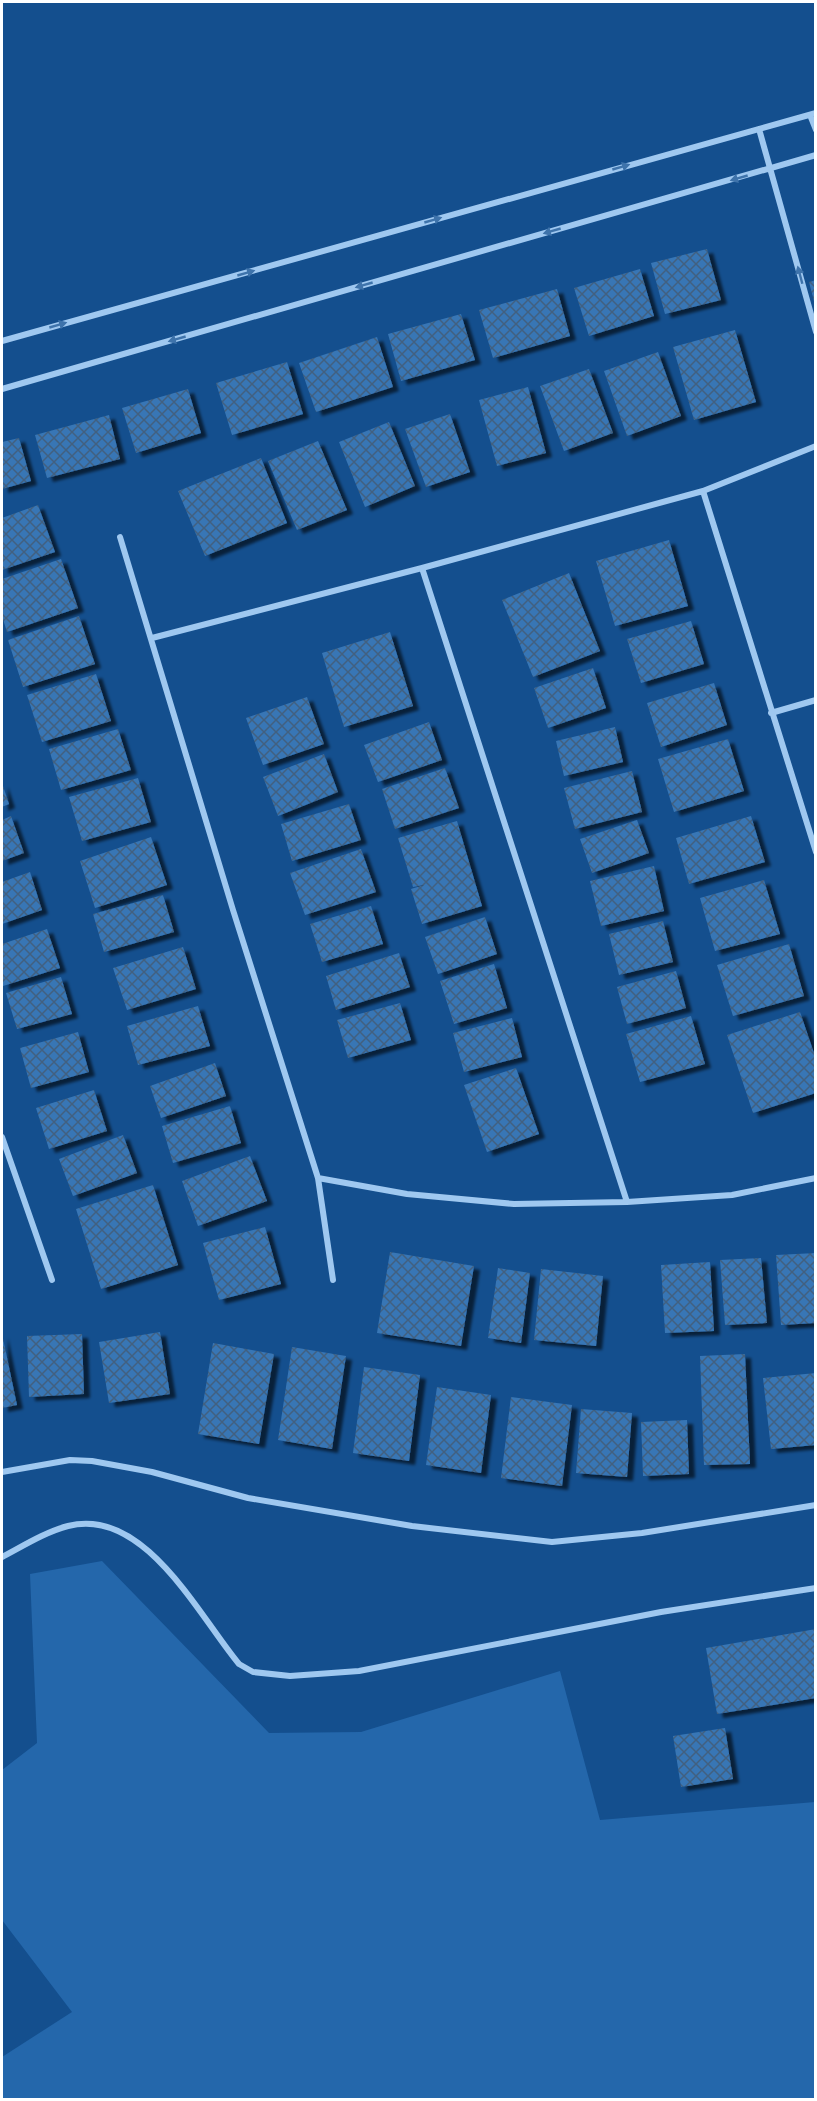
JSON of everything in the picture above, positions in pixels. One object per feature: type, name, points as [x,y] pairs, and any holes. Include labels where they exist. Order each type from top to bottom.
[{"type":"street","points":[[2,341],[813,114],[816,130]]},
{"type":"street","points":[[759,129],[816,332]]},
{"type":"street","points":[[2,389],[816,155]]},
{"type":"street","points":[[152,638],[422,568],[703,491],[816,446]]},
{"type":"street","points":[[703,491],[816,852]]},
{"type":"street","points":[[120,537],[233,910],[318,1178],[333,1280]]},
{"type":"street","points":[[422,568],[627,1202]]},
{"type":"street","points":[[771,713],[816,700]]},
{"type":"street","points":[[2,1137],[5,1158],[52,1280]]},
{"type":"street","points":[[318,1178],[407,1194],[478,1201],[627,1202],[732,1195],[816,1178]]},
{"type":"street","points":[[2,1472],[70,1460],[92,1461],[152,1472],[248,1498],[411,1526],[552,1542],[642,1533],[816,1505]]},
{"type":"street","points":[[2,1557],[68,1526],[100,1525],[116,1530],[134,1539],[156,1557],[240,1664],[253,1672],[290,1676],[358,1671],[661,1612],[816,1588]]},
{"type":"shaded area","points":[[102,1561],[269,1733],[361,1732],[560,1671],[600,1820],[815,1802],[815,2099],[2,2099],[2,2057],[72,2012],[2,1920],[2,1770],[37,1743],[30,1574]]},
{"type":"building","points":[[707,249],[721,300],[665,314],[651,263]]},
{"type":"building","points":[[640,269],[654,316],[589,336],[574,288]]},
{"type":"building","points":[[816,280],[816,305],[815,305],[809,282]]},
{"type":"building","points":[[557,289],[570,336],[493,358],[479,310]]},
{"type":"building","points":[[461,314],[475,360],[401,381],[388,334]]},
{"type":"building","points":[[735,330],[756,402],[694,420],[673,347]]},
{"type":"building","points":[[377,337],[393,387],[316,412],[299,363]]},
{"type":"building","points":[[658,352],[681,416],[627,436],[604,371]]},
{"type":"building","points":[[287,362],[303,414],[232,435],[216,383]]},
{"type":"building","points":[[589,369],[613,433],[564,451],[540,386]]},
{"type":"building","points":[[528,387],[546,453],[497,466],[479,400]]},
{"type":"building","points":[[188,389],[201,433],[136,453],[122,408]]},
{"type":"building","points":[[450,414],[470,472],[426,487],[405,429]]},
{"type":"building","points":[[109,415],[120,459],[47,478],[35,435]]},
{"type":"building","points":[[389,422],[415,486],[365,507],[339,442]]},
{"type":"building","points":[[19,438],[31,481],[2,489],[2,442]]},
{"type":"building","points":[[318,441],[347,510],[297,530],[268,461]]},
{"type":"building","points":[[261,458],[287,523],[205,556],[178,491]]},
{"type":"building","points":[[38,505],[55,552],[2,570],[2,518]]},
{"type":"building","points":[[669,540],[688,606],[615,626],[596,561]]},
{"type":"building","points":[[61,559],[78,608],[7,632],[2,616],[2,579]]},
{"type":"building","points":[[569,573],[600,651],[533,677],[502,600]]},
{"type":"building","points":[[79,616],[95,664],[23,687],[8,640]]},
{"type":"building","points":[[691,621],[704,664],[641,683],[627,639]]},
{"type":"building","points":[[390,632],[413,706],[344,727],[322,653]]},
{"type":"building","points":[[593,668],[606,708],[548,728],[534,688]]},
{"type":"building","points":[[96,674],[111,721],[42,742],[27,695]]},
{"type":"building","points":[[714,683],[727,725],[661,747],[647,703]]},
{"type":"building","points":[[307,697],[324,744],[263,765],[246,718]]},
{"type":"building","points":[[429,722],[442,760],[378,782],[364,745]]},
{"type":"building","points":[[615,727],[623,762],[564,776],[556,741]]},
{"type":"building","points":[[118,729],[131,770],[61,790],[49,749]]},
{"type":"building","points":[[728,739],[744,791],[674,812],[658,759]]},
{"type":"building","points":[[324,754],[338,792],[278,816],[263,777]]},
{"type":"building","points":[[445,768],[459,808],[395,829],[382,789]]},
{"type":"building","points":[[632,771],[642,812],[575,829],[564,788]]},
{"type":"building","points":[[138,778],[151,822],[82,841],[69,797]]},
{"type":"building","points":[[2,783],[9,804],[2,807]]},
{"type":"building","points":[[349,804],[361,840],[292,861],[281,824]]},
{"type":"building","points":[[11,816],[24,853],[2,861],[2,820]]},
{"type":"building","points":[[751,816],[765,862],[689,884],[676,838]]},
{"type":"building","points":[[637,820],[649,853],[592,873],[580,839]]},
{"type":"building","points":[[457,821],[482,906],[422,924],[411,889],[424,885],[413,887],[398,838]]},
{"type":"building","points":[[151,837],[167,885],[95,908],[80,861]]},
{"type":"building","points":[[361,849],[376,892],[305,915],[290,873]]},
{"type":"building","points":[[654,866],[664,911],[601,926],[590,881]]},
{"type":"building","points":[[30,872],[42,910],[2,924],[2,882]]},
{"type":"building","points":[[764,880],[780,934],[715,951],[700,898]]},
{"type":"building","points":[[163,895],[174,932],[104,952],[93,914]]},
{"type":"building","points":[[371,906],[383,944],[322,962],[310,924]]},
{"type":"building","points":[[485,917],[497,954],[438,974],[425,937]]},
{"type":"building","points":[[663,921],[673,962],[619,975],[609,934]]},
{"type":"building","points":[[47,929],[60,968],[3,986],[2,944]]},
{"type":"building","points":[[789,944],[804,996],[733,1016],[717,965]]},
{"type":"building","points":[[183,947],[196,989],[127,1010],[113,968]]},
{"type":"building","points":[[399,953],[410,987],[336,1010],[326,976]]},
{"type":"building","points":[[494,964],[507,1008],[454,1024],[440,981]]},
{"type":"building","points":[[676,971],[686,1008],[627,1024],[617,987]]},
{"type":"building","points":[[61,977],[72,1014],[17,1029],[6,993]]},
{"type":"building","points":[[400,1003],[411,1040],[348,1058],[337,1020]]},
{"type":"building","points":[[198,1006],[210,1046],[138,1065],[127,1026]]},
{"type":"building","points":[[800,1012],[816,1059],[816,1093],[753,1113],[727,1035]]},
{"type":"building","points":[[691,1016],[705,1064],[640,1082],[626,1034]]},
{"type":"building","points":[[512,1018],[522,1057],[464,1072],[453,1033]]},
{"type":"building","points":[[78,1032],[89,1072],[31,1088],[20,1048]]},
{"type":"building","points":[[215,1063],[226,1096],[161,1118],[150,1086]]},
{"type":"building","points":[[516,1068],[539,1134],[487,1152],[464,1085]]},
{"type":"building","points":[[94,1090],[107,1131],[49,1149],[36,1108]]},
{"type":"building","points":[[230,1106],[241,1143],[173,1163],[162,1126]]},
{"type":"building","points":[[123,1135],[137,1173],[73,1196],[59,1159]]},
{"type":"building","points":[[250,1156],[267,1201],[198,1226],[182,1181]]},
{"type":"building","points":[[153,1185],[178,1265],[101,1289],[76,1209]]},
{"type":"building","points":[[265,1227],[281,1284],[219,1300],[203,1243]]},
{"type":"building","points":[[390,1252],[474,1266],[461,1346],[377,1333]]},
{"type":"building","points":[[816,1253],[816,1323],[781,1325],[776,1255]]},
{"type":"building","points":[[761,1258],[767,1323],[725,1325],[720,1260]]},
{"type":"building","points":[[710,1262],[714,1331],[665,1333],[661,1265]]},
{"type":"building","points":[[498,1268],[530,1273],[521,1343],[488,1338]]},
{"type":"building","points":[[541,1269],[603,1276],[596,1346],[534,1340]]},
{"type":"building","points":[[160,1332],[170,1394],[109,1403],[99,1342]]},
{"type":"building","points":[[2,1334],[17,1405],[2,1408]]},
{"type":"building","points":[[82,1334],[84,1394],[29,1397],[27,1336]]},
{"type":"building","points":[[213,1343],[274,1354],[259,1444],[198,1434]]},
{"type":"building","points":[[292,1347],[346,1356],[332,1449],[278,1440]]},
{"type":"building","points":[[745,1354],[750,1464],[704,1465],[700,1356]]},
{"type":"building","points":[[364,1367],[420,1375],[409,1461],[353,1453]]},
{"type":"building","points":[[816,1373],[816,1445],[771,1449],[763,1378]]},
{"type":"building","points":[[437,1387],[491,1395],[481,1473],[426,1465]]},
{"type":"building","points":[[511,1397],[572,1405],[562,1486],[501,1478]]},
{"type":"building","points":[[581,1409],[632,1413],[627,1477],[576,1473]]},
{"type":"building","points":[[687,1420],[689,1474],[643,1476],[641,1422]]},
{"type":"building","points":[[816,1629],[816,1698],[717,1714],[706,1648]]},
{"type":"building","points":[[725,1728],[733,1779],[681,1787],[673,1736]]}]
